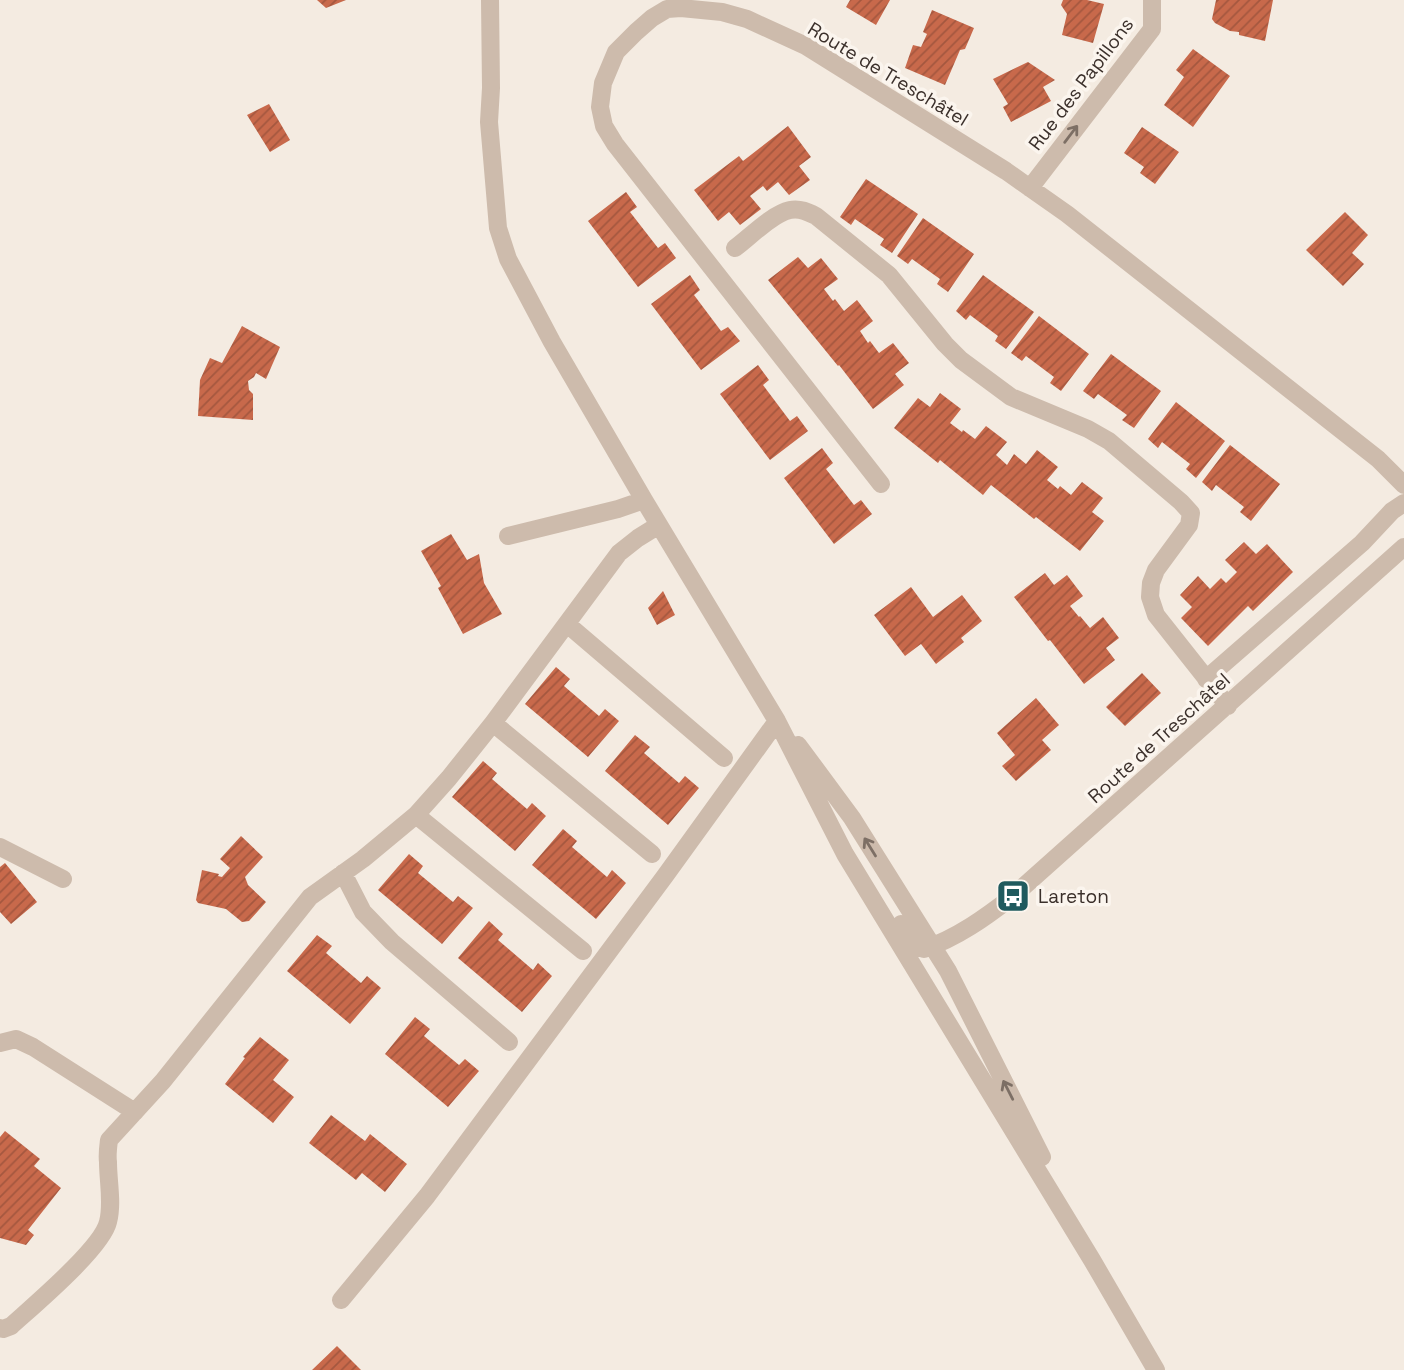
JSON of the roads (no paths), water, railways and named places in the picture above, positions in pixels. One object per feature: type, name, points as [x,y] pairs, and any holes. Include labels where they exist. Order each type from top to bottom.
[{"type":"street","points":[[490,0],[489,122],[498,228],[508,259],[552,342],[777,722],[845,854],[1093,1261],[1156,1370]]},
{"type":"street","name":"Rue des Papillons","points":[[1030,188],[1152,29],[1152,0]]},
{"type":"street","name":"Route de Treschâtel","points":[[881,484],[615,144],[604,126],[600,107],[603,83],[616,52],[652,18],[667,9],[682,4],[722,12],[747,19],[806,46],[1006,171],[1078,223],[1326,417],[1378,459],[1404,485]]},
{"type":"street","points":[[736,248],[779,215],[791,210],[804,210],[816,216],[889,275],[961,360],[1012,397],[1109,440],[1181,502],[1191,513],[1189,525],[1156,570],[1150,597],[1156,615],[1228,706]]},
{"type":"street","points":[[509,536],[644,500]]},
{"type":"street","points":[[1206,679],[1404,503]]},
{"type":"street","points":[[0,1328],[11,1326],[87,1254],[103,1233],[108,1223],[111,1191],[107,1163],[108,1140],[163,1081],[310,897],[363,859],[416,815],[493,723],[619,553],[659,525]]},
{"type":"street","name":"Route de Treschâtel","points":[[932,946],[960,933],[1013,896],[1404,547]]},
{"type":"street","points":[[567,624],[724,758]]},
{"type":"street","points":[[777,722],[805,753],[852,818],[948,971],[1056,1182],[1093,1261]]},
{"type":"street","points":[[341,1300],[427,1196],[777,722]]},
{"type":"street","points":[[493,723],[652,854]]},
{"type":"street","points":[[416,815],[583,951]]},
{"type":"street","points":[[0,847],[63,879]]},
{"type":"street","points":[[845,854],[876,882],[913,943],[924,949],[932,946]]},
{"type":"street","points":[[343,873],[363,912],[392,942],[509,1042]]},
{"type":"street","points":[[920,976],[921,960],[932,946]]},
{"type":"street","points":[[0,1043],[16,1039],[33,1046],[135,1112]]},
{"type":"place","name":"Lareton","points":[[1013,896]]}]
